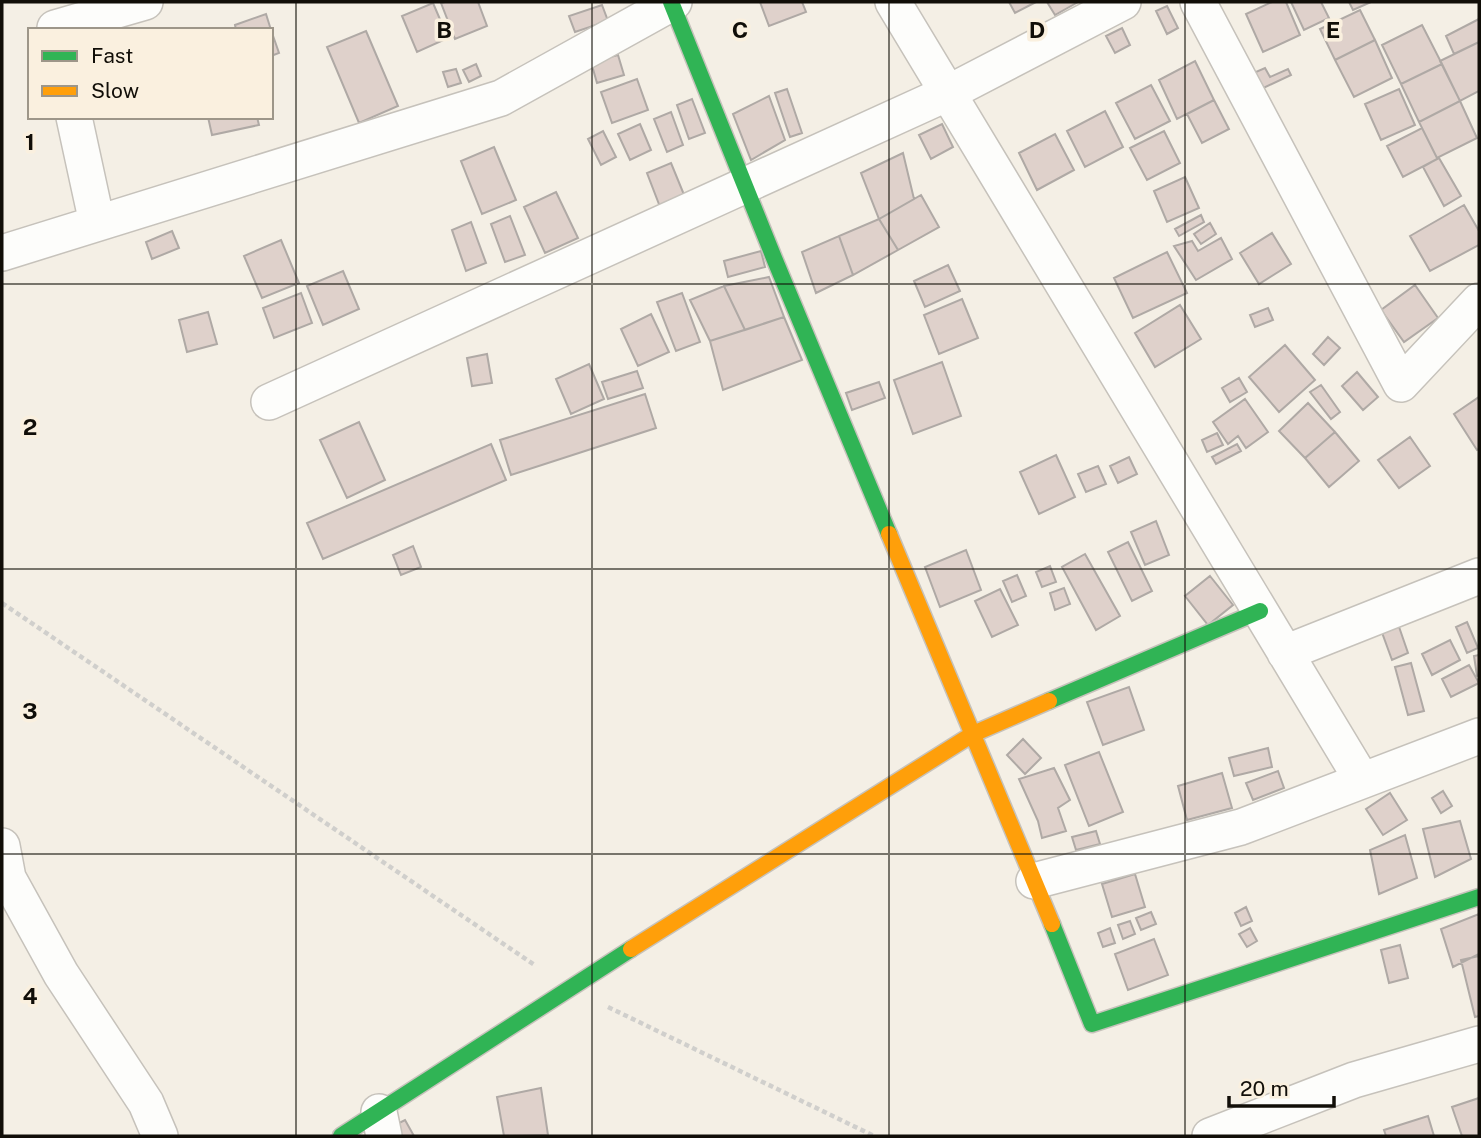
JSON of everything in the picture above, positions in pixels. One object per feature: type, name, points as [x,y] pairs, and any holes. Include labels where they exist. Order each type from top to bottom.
[{"type":"street","points":[[53,20],[145,2]]},
{"type":"street","points":[[2,253],[501,98],[672,2],[744,187],[1034,881],[1091,1024],[1479,897]]},
{"type":"street","points":[[893,2],[1362,780]]},
{"type":"street","points":[[269,402],[948,93],[1123,2]]},
{"type":"street","points":[[1198,2],[1401,384],[1479,301]]},
{"type":"street","points":[[74,119],[97,223]]},
{"type":"street","points":[[1285,653],[1479,576]]},
{"type":"street","points":[[341,1136],[381,1124],[568,988],[973,734],[1260,611]]},
{"type":"street","points":[[1034,881],[1241,827],[1479,736]]},
{"type":"street","points":[[2,846],[8,878],[54,962],[146,1103],[160,1136]]},
{"type":"street","points":[[1210,1136],[1353,1080],[1479,1044]]},
{"type":"path","points":[[2,603],[568,988],[874,1136]]},
{"type":"building","points":[[478,2],[487,26],[455,39],[441,3]]},
{"type":"building","points":[[760,2],[802,2],[806,12],[769,26]]},
{"type":"building","points":[[1009,2],[1036,2],[1015,13]]},
{"type":"building","points":[[1047,2],[1078,2],[1055,15]]},
{"type":"building","points":[[1272,2],[1286,2],[1300,35],[1263,52],[1246,14]]},
{"type":"building","points":[[1291,2],[1321,2],[1329,18],[1304,30]]},
{"type":"building","points":[[1349,2],[1371,2],[1353,10]]},
{"type":"building","points":[[433,3],[448,38],[417,52],[402,16]]},
{"type":"building","points":[[602,5],[608,21],[575,32],[569,16]]},
{"type":"building","points":[[1167,6],[1178,28],[1167,34],[1156,11]]},
{"type":"building","points":[[1360,10],[1375,40],[1335,60],[1320,29]]},
{"type":"building","points":[[266,14],[270,28],[236,28],[235,25]]},
{"type":"building","points":[[1479,19],[1479,42],[1454,54],[1446,36]]},
{"type":"building","points":[[1422,25],[1442,64],[1401,84],[1382,45]]},
{"type":"building","points":[[1122,28],[1130,45],[1115,53],[1106,36]]},
{"type":"building","points":[[366,31],[398,106],[359,123],[327,47]]},
{"type":"building","points":[[273,36],[279,53],[273,55]]},
{"type":"building","points":[[1375,40],[1392,78],[1354,97],[1335,60]]},
{"type":"building","points":[[1479,42],[1479,91],[1460,101],[1440,61]]},
{"type":"building","points":[[618,55],[624,75],[597,83],[591,62]]},
{"type":"building","points":[[1195,61],[1214,100],[1177,119],[1159,80]]},
{"type":"building","points":[[476,64],[481,76],[469,82],[463,70]]},
{"type":"building","points":[[1442,64],[1460,101],[1419,122],[1401,84]]},
{"type":"building","points":[[1265,68],[1270,77],[1288,69],[1291,75],[1257,91],[1249,75]]},
{"type":"building","points":[[456,69],[461,83],[448,87],[443,72]]},
{"type":"building","points":[[637,79],[648,110],[612,123],[601,92]]},
{"type":"building","points":[[1151,85],[1170,121],[1135,139],[1116,103]]},
{"type":"building","points":[[787,89],[802,133],[790,137],[775,93]]},
{"type":"building","points":[[1399,89],[1415,125],[1381,140],[1365,104]]},
{"type":"building","points":[[769,96],[785,140],[751,160],[733,114]]},
{"type":"building","points":[[692,99],[705,133],[689,139],[677,105]]},
{"type":"building","points":[[1214,100],[1229,129],[1202,143],[1187,114]]},
{"type":"building","points":[[1460,101],[1477,138],[1437,158],[1419,122]]},
{"type":"building","points":[[1105,111],[1123,147],[1085,167],[1067,131]]},
{"type":"building","points":[[671,112],[683,145],[667,152],[654,119]]},
{"type":"building","points":[[208,119],[258,119],[259,125],[212,135]]},
{"type":"building","points":[[640,124],[651,150],[630,160],[618,134]]},
{"type":"building","points":[[942,124],[953,147],[931,159],[919,135]]},
{"type":"building","points":[[1422,128],[1439,158],[1403,177],[1387,146]]},
{"type":"building","points":[[603,131],[616,157],[601,165],[588,139]]},
{"type":"building","points":[[1164,131],[1180,163],[1147,180],[1130,148]]},
{"type":"building","points":[[1055,134],[1074,170],[1037,190],[1019,153]]},
{"type":"building","points":[[494,147],[516,200],[482,214],[461,161]]},
{"type":"building","points":[[903,153],[914,199],[879,219],[861,173]]},
{"type":"building","points":[[1439,158],[1461,196],[1444,206],[1423,167]]},
{"type":"building","points":[[671,163],[687,202],[662,212],[647,173]]},
{"type":"building","points":[[1185,177],[1199,208],[1167,222],[1154,191]]},
{"type":"building","points":[[556,192],[578,238],[545,253],[524,207]]},
{"type":"building","points":[[921,195],[939,227],[898,250],[879,219]]},
{"type":"building","points":[[1464,205],[1479,231],[1479,245],[1430,271],[1410,236]]},
{"type":"building","points":[[1201,215],[1204,222],[1179,236],[1175,229]]},
{"type":"building","points":[[510,216],[525,255],[505,262],[491,224]]},
{"type":"building","points":[[879,219],[898,250],[853,275],[839,236]]},
{"type":"building","points":[[471,222],[486,263],[466,271],[452,230]]},
{"type":"building","points":[[1210,223],[1216,234],[1201,244],[1194,234]]},
{"type":"building","points":[[172,231],[179,248],[152,259],[146,242]]},
{"type":"building","points":[[1272,233],[1291,264],[1259,284],[1240,253]]},
{"type":"building","points":[[839,236],[853,275],[816,293],[802,252]]},
{"type":"building","points":[[1221,238],[1232,259],[1196,280],[1174,246],[1192,241],[1198,251]]},
{"type":"building","points":[[281,240],[299,283],[262,298],[244,256]]},
{"type":"building","points":[[761,251],[765,267],[728,277],[724,261]]},
{"type":"building","points":[[1167,252],[1187,293],[1133,318],[1114,278]]},
{"type":"building","points":[[948,265],[960,291],[925,307],[914,281]]},
{"type":"building","points":[[343,271],[359,309],[323,325],[307,286]]},
{"type":"building","points":[[769,277],[784,317],[745,330],[724,286]]},
{"type":"building","points":[[1415,285],[1438,318],[1404,342],[1381,310]]},
{"type":"building","points":[[724,286],[745,330],[710,341],[690,300]]},
{"type":"building","points":[[301,293],[312,323],[274,338],[263,308]]},
{"type":"building","points":[[682,293],[700,342],[676,351],[657,302]]},
{"type":"building","points":[[962,299],[978,338],[939,354],[924,315]]},
{"type":"building","points":[[1180,305],[1201,339],[1155,367],[1135,333]]},
{"type":"building","points":[[1268,308],[1273,320],[1255,327],[1250,315]]},
{"type":"building","points":[[208,312],[217,344],[187,352],[179,320]]},
{"type":"building","points":[[651,314],[669,352],[638,366],[621,329]]},
{"type":"building","points":[[784,317],[802,360],[723,390],[710,341]]},
{"type":"building","points":[[1328,337],[1340,348],[1324,365],[1313,354]]},
{"type":"building","points":[[1285,345],[1315,380],[1279,412],[1249,377]]},
{"type":"building","points":[[487,354],[492,383],[472,386],[467,358]]},
{"type":"building","points":[[942,362],[961,416],[913,434],[894,380]]},
{"type":"building","points":[[589,364],[604,399],[571,414],[556,379]]},
{"type":"building","points":[[637,371],[643,388],[608,399],[602,382]]},
{"type":"building","points":[[1357,372],[1378,397],[1363,410],[1342,386]]},
{"type":"building","points":[[1239,378],[1247,392],[1230,402],[1222,388]]},
{"type":"building","points":[[879,382],[885,398],[852,410],[846,393]]},
{"type":"building","points":[[1321,385],[1340,412],[1331,419],[1310,392]]},
{"type":"building","points":[[645,394],[656,428],[511,475],[500,440]]},
{"type":"building","points":[[1479,397],[1479,449],[1477,450],[1454,414]]},
{"type":"building","points":[[1245,399],[1268,432],[1246,448],[1238,436],[1228,444],[1213,422]]},
{"type":"building","points":[[1308,403],[1335,432],[1305,458],[1279,431]]},
{"type":"building","points":[[359,422],[385,480],[347,498],[320,440]]},
{"type":"building","points":[[1335,432],[1359,461],[1329,487],[1305,458]]},
{"type":"building","points":[[1217,433],[1223,445],[1207,452],[1202,440]]},
{"type":"building","points":[[1410,437],[1430,466],[1399,488],[1378,460]]},
{"type":"building","points":[[491,444],[506,480],[323,559],[307,523]]},
{"type":"building","points":[[1237,444],[1241,451],[1216,464],[1212,457]]},
{"type":"building","points":[[1056,455],[1075,497],[1039,514],[1020,472]]},
{"type":"building","points":[[1129,457],[1137,474],[1118,483],[1110,466]]},
{"type":"building","points":[[1098,466],[1106,484],[1086,492],[1078,474]]},
{"type":"building","points":[[1156,521],[1169,555],[1145,565],[1131,532]]},
{"type":"building","points":[[1128,542],[1152,591],[1132,601],[1108,552]]},
{"type":"building","points":[[413,546],[421,567],[401,575],[393,555]]},
{"type":"building","points":[[966,550],[981,590],[940,607],[925,567]]},
{"type":"building","points":[[1085,554],[1120,616],[1096,630],[1062,567]]},
{"type":"building","points":[[1050,566],[1056,582],[1042,587],[1036,572]]},
{"type":"building","points":[[1017,575],[1026,596],[1012,602],[1003,581]]},
{"type":"building","points":[[1210,576],[1233,605],[1208,625],[1185,596]]},
{"type":"building","points":[[1064,588],[1070,604],[1055,610],[1050,593]]},
{"type":"building","points":[[1000,589],[1018,625],[992,637],[975,601]]},
{"type":"building","points":[[1397,621],[1408,653],[1392,660],[1380,627]]},
{"type":"building","points":[[1467,622],[1478,648],[1467,653],[1456,627]]},
{"type":"building","points":[[1450,640],[1460,660],[1432,675],[1422,654]]},
{"type":"building","points":[[1479,655],[1479,675],[1477,676],[1474,656]]},
{"type":"building","points":[[1411,663],[1424,711],[1408,715],[1395,667]]},
{"type":"building","points":[[1469,665],[1479,683],[1451,697],[1442,679]]},
{"type":"building","points":[[1129,687],[1144,730],[1103,745],[1087,702]]},
{"type":"building","points":[[1023,739],[1041,758],[1025,774],[1007,755]]},
{"type":"building","points":[[1268,748],[1272,767],[1234,776],[1229,758]]},
{"type":"building","points":[[1099,752],[1123,812],[1089,826],[1065,765]]},
{"type":"building","points":[[1054,768],[1070,800],[1058,808],[1066,831],[1042,838],[1038,821],[1019,779]]},
{"type":"building","points":[[1278,771],[1284,788],[1253,800],[1246,783]]},
{"type":"building","points":[[1222,773],[1232,808],[1187,820],[1178,786]]},
{"type":"building","points":[[1443,791],[1452,806],[1441,813],[1432,798]]},
{"type":"building","points":[[1390,793],[1407,820],[1383,835],[1366,809]]},
{"type":"building","points":[[1460,821],[1471,859],[1435,877],[1423,829]]},
{"type":"building","points":[[1096,831],[1100,844],[1076,850],[1072,837]]},
{"type":"building","points":[[1405,835],[1417,878],[1379,894],[1370,850]]},
{"type":"building","points":[[1135,874],[1145,907],[1112,917],[1102,884]]},
{"type":"building","points":[[1246,907],[1252,921],[1241,926],[1235,913]]},
{"type":"building","points":[[1151,912],[1156,924],[1141,930],[1136,918]]},
{"type":"building","points":[[1479,914],[1479,954],[1453,967],[1441,929]]},
{"type":"building","points":[[1130,921],[1135,934],[1123,939],[1118,925]]},
{"type":"building","points":[[1110,928],[1115,943],[1103,947],[1098,933]]},
{"type":"building","points":[[1250,928],[1257,941],[1247,947],[1239,934]]},
{"type":"building","points":[[1154,939],[1168,975],[1128,990],[1115,954]]},
{"type":"building","points":[[1400,945],[1408,978],[1389,983],[1381,950]]},
{"type":"building","points":[[1479,956],[1479,1016],[1475,1017],[1461,960]]},
{"type":"building","points":[[541,1088],[548,1135],[504,1136],[497,1097]]},
{"type":"building","points":[[1479,1098],[1479,1136],[1462,1136],[1452,1107]]},
{"type":"building","points":[[1428,1116],[1434,1136],[1386,1136],[1384,1130]]},
{"type":"building","points":[[405,1120],[414,1136],[396,1136],[391,1127]]},
{"type":"traffic: fast","points":[[671,2],[889,534]]},
{"type":"traffic: fast","points":[[1049,701],[1260,611]]},
{"type":"traffic: fast","points":[[1052,924],[1092,1024],[1479,897]]},
{"type":"traffic: fast","points":[[341,1136],[631,949]]},
{"type":"traffic: slow","points":[[889,534],[1052,924]]},
{"type":"traffic: slow","points":[[631,949],[973,734],[1049,701]]}]
